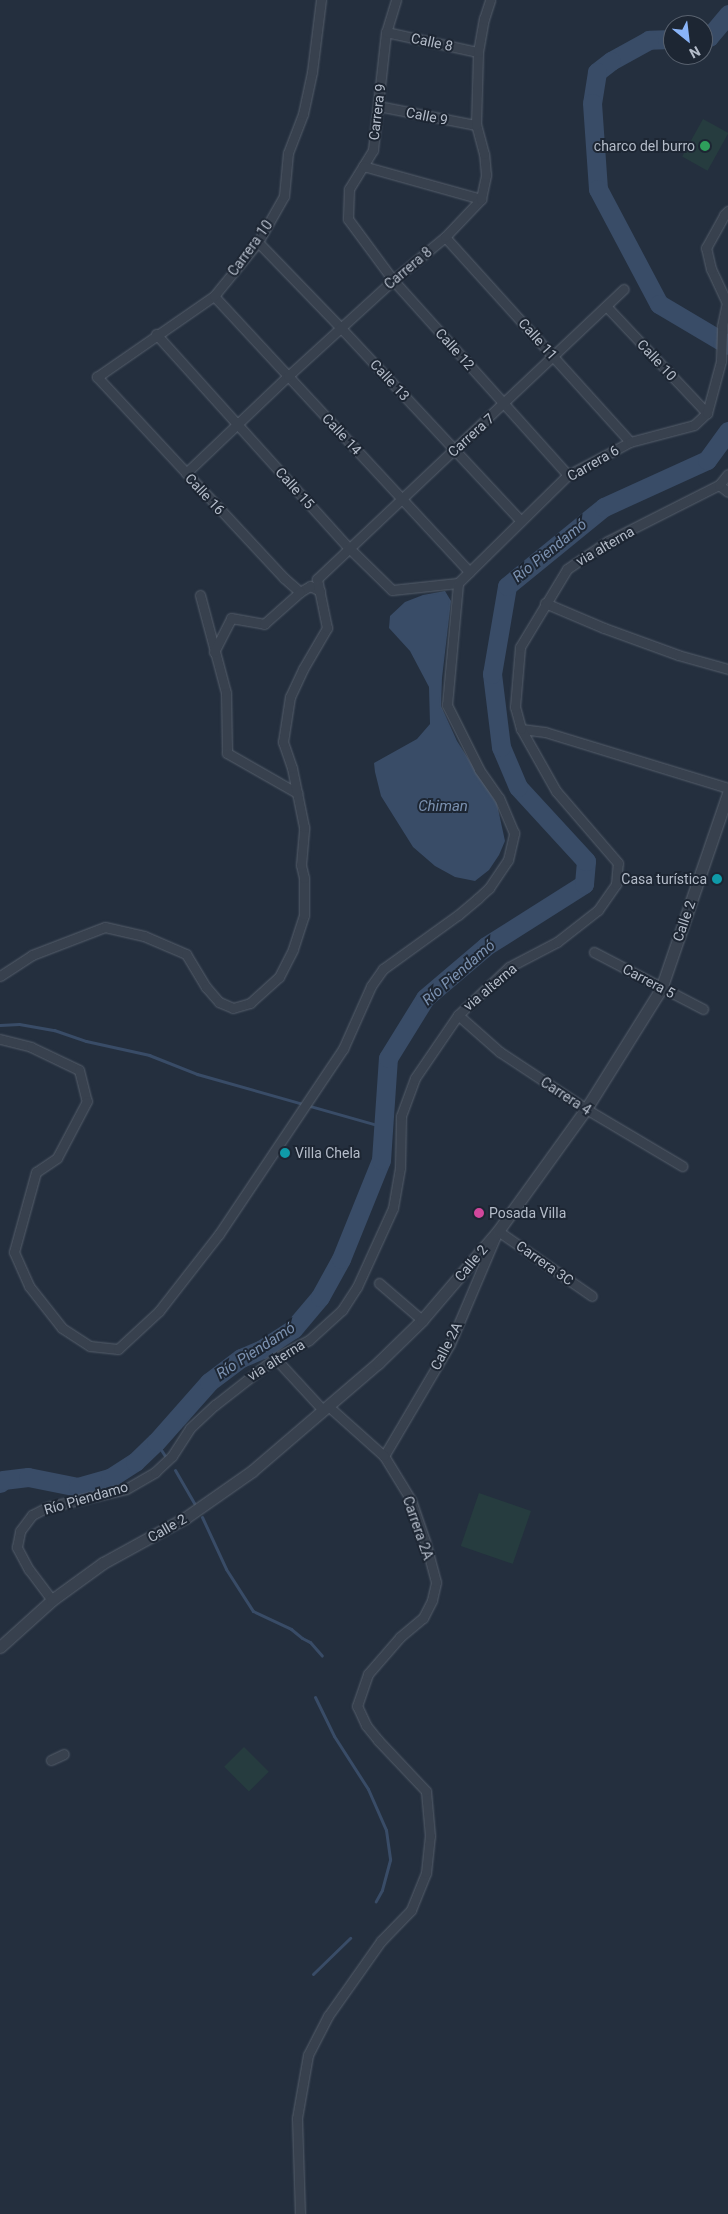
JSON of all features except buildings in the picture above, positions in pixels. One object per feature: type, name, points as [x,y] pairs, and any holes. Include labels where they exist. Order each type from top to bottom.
[{"type":"street","name":"Carrera 10","points":[[97,377],[156,334],[214,296],[258,242],[284,196],[288,153],[303,114],[312,72],[320,0]]},
{"type":"street","name":"Carrera 9","points":[[348,219],[349,189],[372,150],[386,32],[396,0]]},
{"type":"street","points":[[363,166],[481,199],[486,175],[476,126],[478,52],[484,19],[490,0]]},
{"type":"street","name":"Calle 8","points":[[386,32],[478,52]]},
{"type":"street","name":"Calle 9","points":[[378,106],[476,126]]},
{"type":"street","name":"Carrera 8","points":[[186,473],[393,280],[445,237],[481,199]]},
{"type":"street","points":[[707,413],[722,361],[722,326],[728,303],[711,269],[706,248],[728,211]]},
{"type":"street","name":"Calle 12","points":[[348,219],[393,280],[568,475]]},
{"type":"street","name":"Calle 11","points":[[445,237],[630,442]]},
{"type":"street","name":"Calle 13","points":[[258,242],[520,520]]},
{"type":"street","name":"Carrera 7","points":[[320,590],[317,579],[505,404],[624,289]]},
{"type":"street","name":"Calle 14","points":[[214,296],[470,572]]},
{"type":"street","name":"Calle 10","points":[[607,307],[707,413]]},
{"type":"street","name":"Calle 15","points":[[156,334],[349,548],[392,590],[458,583]]},
{"type":"street","name":"Calle 16","points":[[97,377],[284,578],[300,592]]},
{"type":"street","name":"Carrera 6","points":[[458,583],[520,520],[568,475],[630,442],[694,425],[707,413]]},
{"type":"street","name":"via alterna","points":[[172,1456],[190,1428],[215,1405],[275,1358],[309,1340],[342,1310],[357,1287],[393,1208],[400,1168],[401,1116],[415,1078],[458,1014],[509,967],[557,942],[598,910],[616,884],[618,863],[556,791],[522,728],[515,707],[520,647],[567,568],[608,542],[719,485],[728,474]]},
{"type":"street","points":[[719,485],[728,492]]},
{"type":"street","points":[[0,1040],[31,1046],[79,1070],[87,1101],[56,1158],[36,1172],[14,1252],[29,1286],[49,1314],[62,1328],[90,1346],[118,1349],[159,1311],[219,1234],[343,1049],[371,986],[383,968],[458,915],[478,898],[489,888],[508,860],[514,833],[499,798],[479,769],[447,705],[458,583]]},
{"type":"street","points":[[0,976],[32,955],[105,927],[144,936],[186,954],[206,987],[219,1002],[233,1008],[250,1004],[279,977],[293,949],[304,915],[304,878],[301,865],[304,827],[283,742],[290,697],[303,669],[327,628],[320,590],[310,586],[300,592],[264,624],[231,618],[214,652]]},
{"type":"street","points":[[200,595],[226,693],[228,753],[297,793]]},
{"type":"street","points":[[545,603],[614,632],[678,655],[728,669]]},
{"type":"street","points":[[522,728],[545,732],[728,788]]},
{"type":"street","name":"Calle 2","points":[[0,1647],[52,1600],[103,1563],[185,1518],[252,1471],[378,1363],[422,1320],[498,1231],[586,1109],[660,988],[728,793]]},
{"type":"street","name":"Carrera 5","points":[[594,952],[703,1010]]},
{"type":"street","name":"Carrera 4","points":[[458,1014],[500,1052],[586,1109],[682,1166]]},
{"type":"street","name":"Carrera 3C","points":[[498,1231],[592,1296]]},
{"type":"street","name":"Calle 2A","points":[[384,1456],[450,1344],[498,1231]]},
{"type":"street","points":[[379,1283],[422,1320]]},
{"type":"street","name":"Carrera 2A","points":[[275,1358],[325,1408],[384,1456],[411,1500],[436,1582],[432,1600],[422,1618],[400,1637],[368,1674],[357,1706],[366,1725],[378,1740],[426,1791],[430,1836],[426,1873],[410,1910],[381,1941],[328,2016],[308,2055],[297,2118],[300,2214]]},
{"type":"street","name":"Río Piendamo","points":[[52,1600],[29,1570],[17,1547],[20,1531],[32,1515],[48,1507],[126,1489],[155,1472],[172,1456]]},
{"type":"street","points":[[51,1760],[64,1754]]},
{"type":"green space","name":"charco del burro","points":[[703,119],[728,133],[708,171],[682,157]]},
{"type":"green space","points":[[479,1493],[531,1511],[513,1564],[461,1546]]},
{"type":"green space","points":[[244,1747],[269,1772],[249,1792],[224,1767]]},
{"type":"water","name":"Chiman","points":[[445,591],[451,601],[442,678],[441,706],[457,741],[497,804],[505,841],[499,855],[489,870],[475,881],[455,877],[435,866],[413,847],[381,796],[374,763],[417,739],[430,724],[429,687],[410,651],[389,628],[390,616],[405,602],[423,595]]},
{"type":"waterway","name":"Río Piendamó","points":[[713,32],[728,14]]},
{"type":"waterway","name":"Río Piendamó","points":[[663,39],[649,40],[611,61],[597,72],[592,103],[598,189],[659,304],[728,345]]},
{"type":"waterway","name":"Río Piendamó","points":[[0,1483],[3,1480],[28,1477],[78,1487],[110,1478],[135,1462],[156,1442],[209,1382],[241,1358],[262,1349],[293,1329],[320,1297],[341,1259],[381,1160],[388,1058],[425,998],[486,946],[584,884],[586,861],[518,787],[501,747],[492,674],[507,586],[604,507],[707,460],[728,431]]},
{"type":"waterway","points":[[0,1025],[19,1024],[54,1030],[86,1041],[149,1055],[197,1074],[384,1127]]},
{"type":"waterway","points":[[156,1442],[165,1456]]},
{"type":"waterway","points":[[175,1470],[195,1504]]},
{"type":"waterway","points":[[202,1517],[226,1569],[253,1611],[291,1629],[310,1642],[322,1656]]},
{"type":"waterway","points":[[315,1697],[334,1736],[368,1789],[386,1830],[390,1860],[382,1890],[376,1901]]},
{"type":"waterway","points":[[313,1974],[350,1938]]},
{"type":"place","name":"charco del burro","points":[[705,146]]},
{"type":"place","name":"Casa turística","points":[[717,879]]},
{"type":"place","name":"Villa Chela","points":[[285,1153]]},
{"type":"place","name":"Posada Villa","points":[[479,1213]]}]
